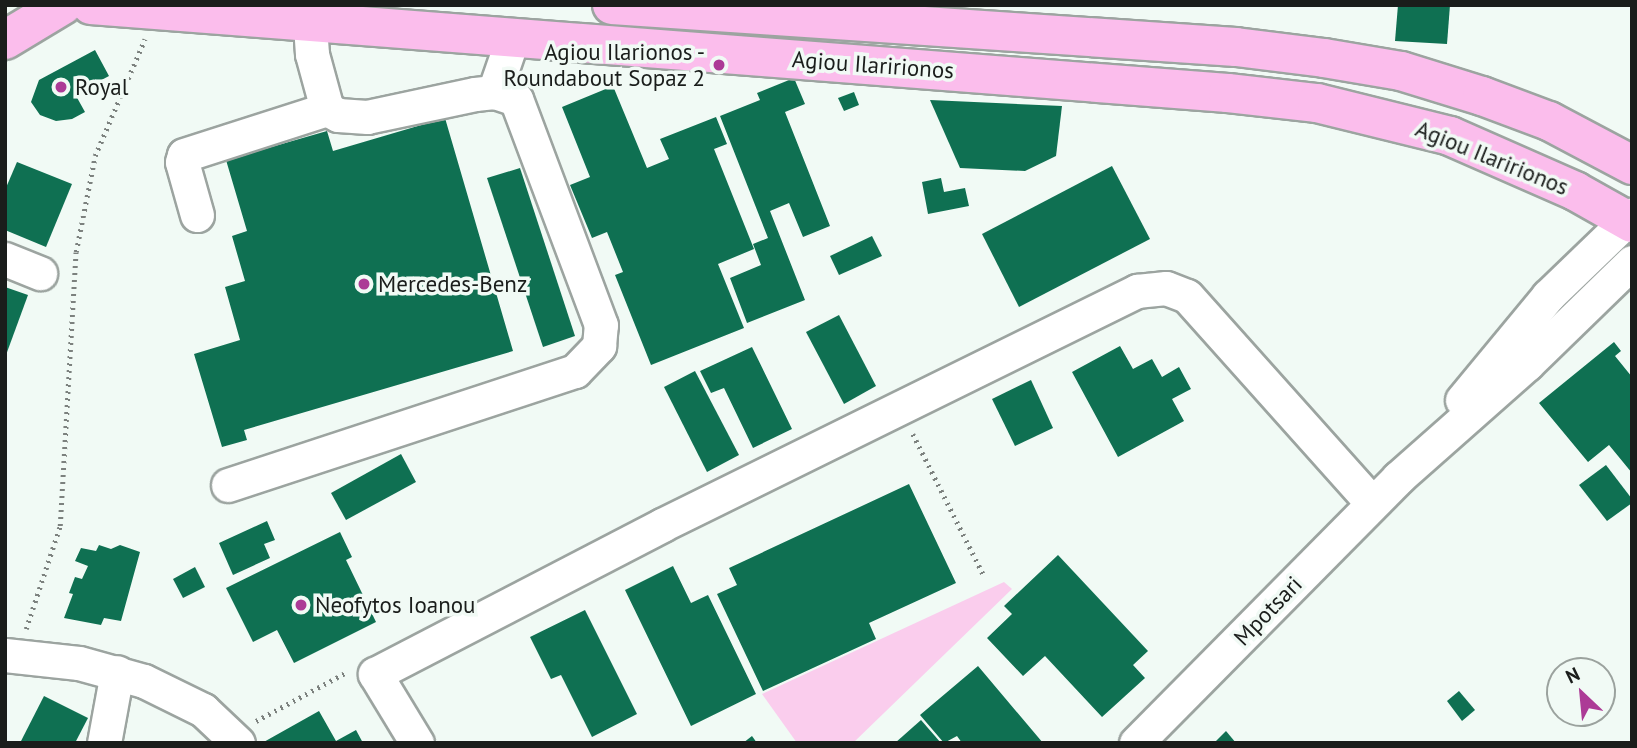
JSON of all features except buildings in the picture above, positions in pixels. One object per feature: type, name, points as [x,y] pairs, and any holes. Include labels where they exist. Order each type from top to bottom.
[{"type":"main road","name":"Agiou Ilaririonos","points":[[611,5],[1236,47],[1349,62],[1401,71],[1482,96],[1549,121],[1632,165]]},
{"type":"main road","name":"Agiou Ilaririonos","points":[[74,6],[513,37],[1228,93],[1317,103],[1450,136],[1574,191],[1630,220]]},
{"type":"main road","points":[[5,40],[74,6]]},
{"type":"street","points":[[228,485],[575,371],[599,345],[601,325],[516,99],[494,92],[368,117],[338,115],[327,109],[312,54],[310,24]]},
{"type":"street","points":[[494,92],[513,37]]},
{"type":"street","points":[[197,215],[183,162],[184,155],[327,109]]},
{"type":"street","name":"Mpotsari","points":[[1398,478],[1548,296],[1630,220]]},
{"type":"street","points":[[5,259],[40,273]]},
{"type":"street","name":"Mpotsari","points":[[1136,743],[1372,503],[1527,364],[1632,262]]},
{"type":"street","points":[[416,743],[375,674],[662,525],[1126,295],[1166,288],[1186,296],[1372,503]]},
{"type":"street","points":[[11,655],[117,672],[185,699],[218,722],[234,739]]},
{"type":"street","points":[[104,743],[117,672]]},
{"type":"path","points":[[11,655],[60,526],[76,252],[95,156],[146,36]]},
{"type":"path","points":[[900,408],[983,574]]},
{"type":"path","points":[[234,739],[348,671],[375,674]]},
{"type":"shaded area","points":[[1004,582],[1012,589],[853,743],[797,743],[762,694]]},
{"type":"place","name":"Agiou Ilarionos - Roundabout Sopaz 2","points":[[719,65]]},
{"type":"place","name":"Royal","points":[[61,87]]},
{"type":"place","name":"Mercedes-Benz","points":[[364,284]]},
{"type":"place","name":"Neofytos Ioanou","points":[[301,605]]}]
